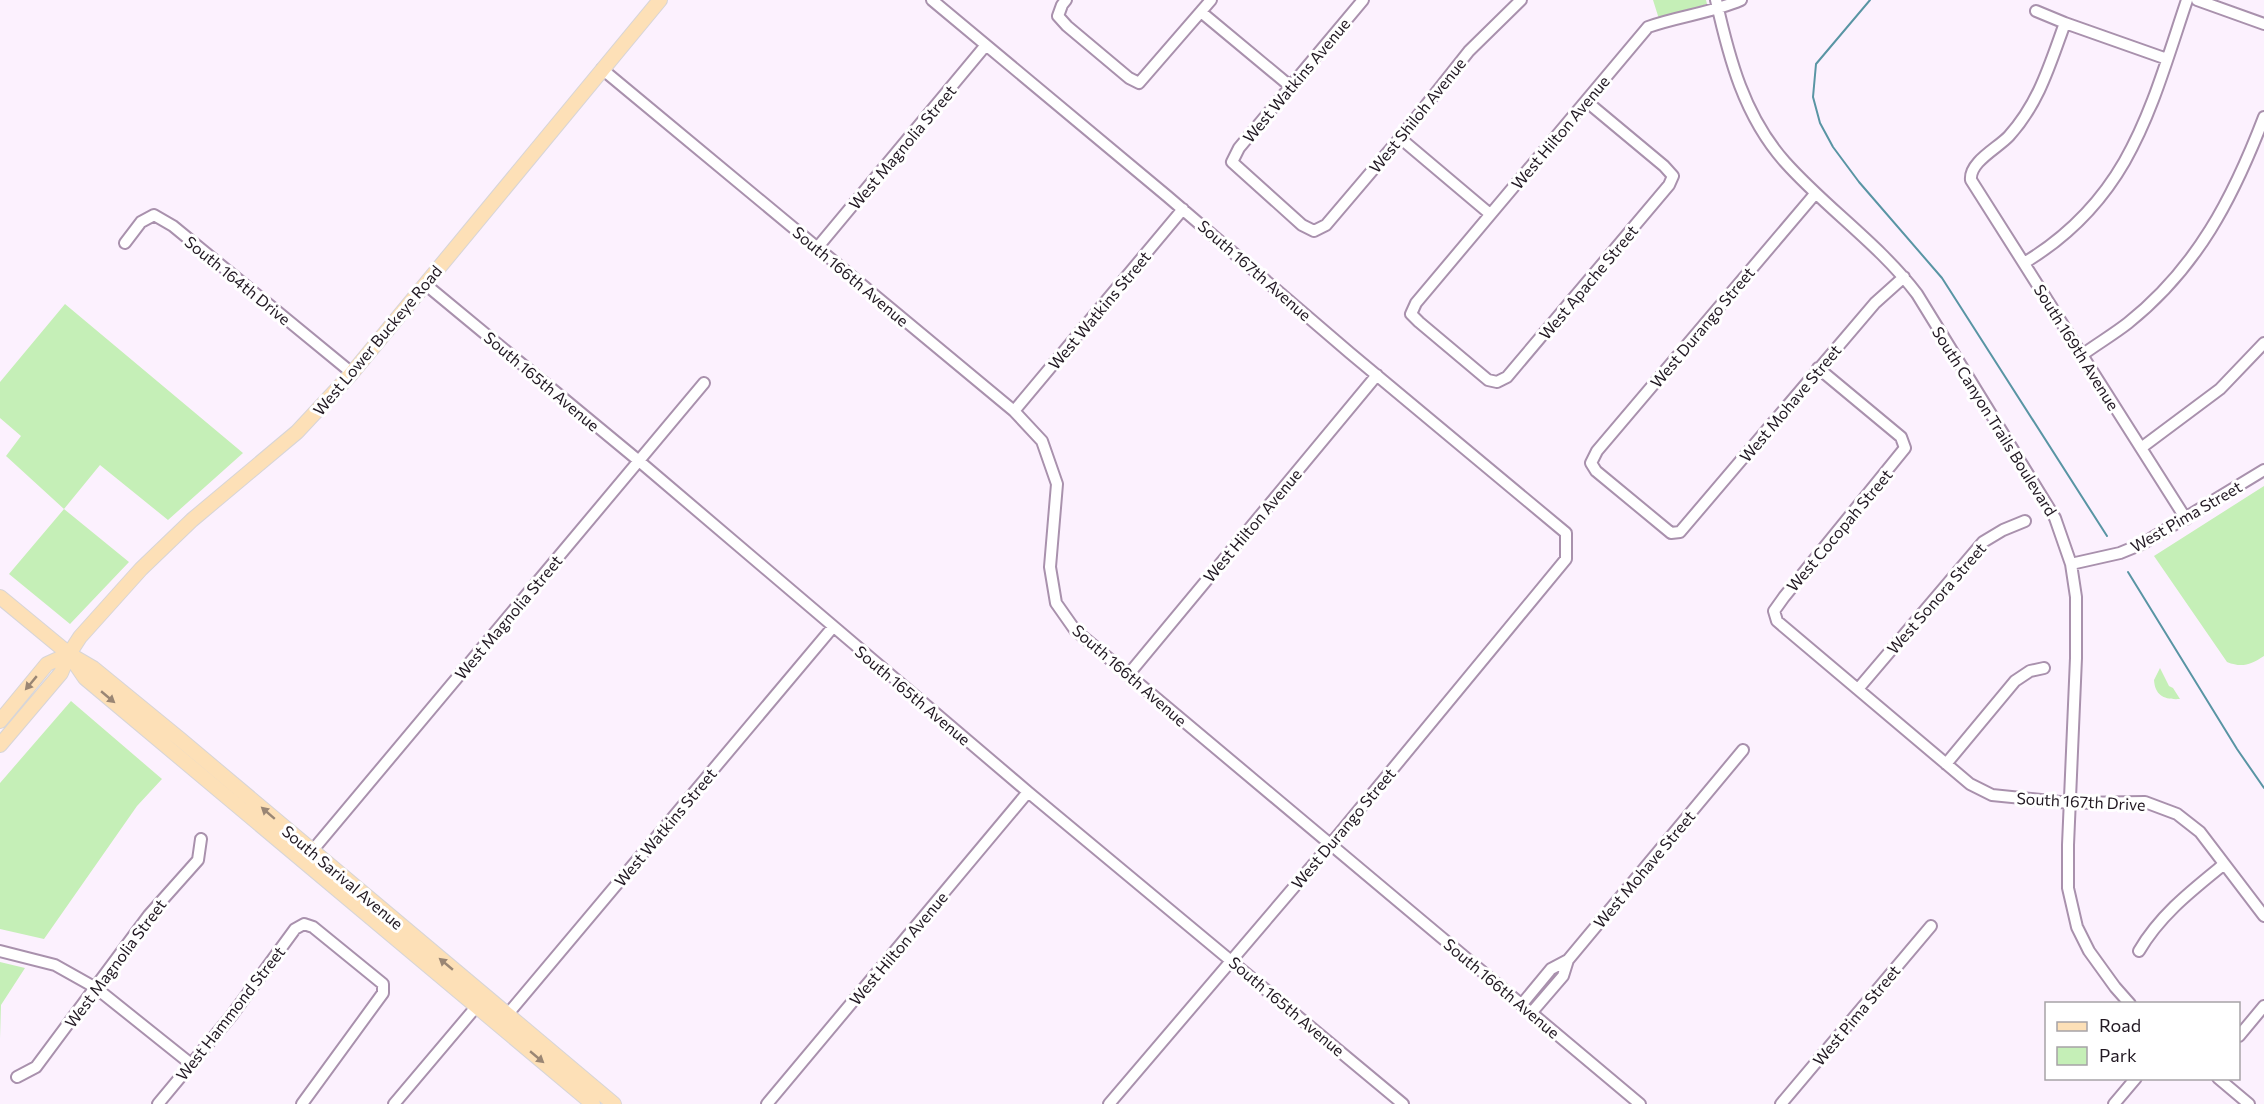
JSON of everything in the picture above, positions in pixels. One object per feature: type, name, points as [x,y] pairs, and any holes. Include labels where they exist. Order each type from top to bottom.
[{"type":"main road","name":"West Lower Buckeye Road","points":[[69,654],[100,614],[155,555],[224,492],[297,432],[352,373],[660,0]]},
{"type":"main road","name":"South Sarival Avenue","points":[[0,597],[69,654],[93,668],[198,754],[476,1007],[593,1104]]},
{"type":"main road","points":[[0,721],[47,664],[69,654]]},
{"type":"main road","points":[[0,746],[61,673],[69,654]]},
{"type":"main road","name":"South Sarival Avenue","points":[[308,856],[478,991],[614,1104]]},
{"type":"street","name":"South 167th Avenue","points":[[932,0],[1566,533],[1568,546]]},
{"type":"street","points":[[1066,0],[1058,16],[1129,78],[1139,83],[1211,0]]},
{"type":"street","name":"West Watkins Avenue","points":[[1314,231],[1302,225],[1232,162],[1239,148],[1363,0]]},
{"type":"street","name":"West Shiloh Avenue","points":[[1314,231],[1326,225],[1400,138],[1469,51],[1521,0]]},
{"type":"street","name":"West Hilton Avenue","points":[[1412,314],[1416,303],[1648,27],[1717,5],[1741,0]]},
{"type":"street","points":[[2024,263],[2050,247],[2086,214],[2114,179],[2130,154],[2145,122],[2187,0]]},
{"type":"street","points":[[2197,0],[2264,24]]},
{"type":"street","name":"South Canyon Trails Boulevard","points":[[1717,5],[1737,81],[1756,122],[1784,161],[1815,194],[1904,277],[1917,294],[2055,518],[2071,564],[2076,597],[2068,888],[2077,927],[2089,951],[2103,973],[2128,1002]]},
{"type":"street","points":[[2036,10],[2065,23],[2167,59]]},
{"type":"street","points":[[1201,12],[1290,86]]},
{"type":"street","name":"South 169th Avenue","points":[[2065,23],[2047,75],[2031,108],[2008,137],[1976,165],[1971,174],[1973,184],[2186,519]]},
{"type":"street","name":"West Magnolia Street","points":[[817,248],[986,45]]},
{"type":"street","name":"South 166th Avenue","points":[[602,69],[1014,411],[1042,441],[1057,484],[1050,567],[1056,603],[1075,630],[1640,1104]]},
{"type":"street","name":"West Apache Street","points":[[1412,314],[1488,380],[1497,382],[1507,377],[1670,185],[1673,176],[1586,101]]},
{"type":"street","points":[[2082,355],[2141,312],[2162,292],[2194,254],[2227,204],[2264,117]]},
{"type":"street","points":[[1400,138],[1490,214]]},
{"type":"street","name":"West Durango Street","points":[[1680,532],[1671,533],[1596,471],[1591,463],[1597,451],[1815,194]]},
{"type":"street","name":"West Watkins Street","points":[[1014,411],[1183,209]]},
{"type":"street","name":"South 164th Drive","points":[[125,243],[141,222],[154,215],[173,226],[352,373]]},
{"type":"street","name":"West Mohave Street","points":[[1680,532],[1875,303],[1904,277]]},
{"type":"street","name":"South 165th Avenue","points":[[425,284],[639,461],[1028,792],[1403,1104]]},
{"type":"street","points":[[2142,448],[2220,389],[2264,343]]},
{"type":"street","name":"West Cocopah Street","points":[[1774,611],[1905,448],[1901,438],[1818,368]]},
{"type":"street","name":"West Hilton Avenue","points":[[1128,675],[1377,375]]},
{"type":"street","name":"West Magnolia Street","points":[[308,856],[704,383]]},
{"type":"street","name":"West Pima Street","points":[[2071,564],[2128,550],[2186,519],[2264,470]]},
{"type":"street","name":"West Sonora Street","points":[[1858,689],[1983,542],[2025,521]]},
{"type":"street","name":"West Durango Street","points":[[1109,1104],[1330,845],[1566,559],[1568,546]]},
{"type":"street","name":"South 167th Drive","points":[[1774,611],[1777,621],[1970,784],[1992,795],[2070,803],[2145,802],[2177,814],[2200,832],[2264,916]]},
{"type":"street","name":"West Watkins Street","points":[[507,1015],[833,627]]},
{"type":"street","points":[[1946,764],[2015,681],[2030,671],[2044,668]]},
{"type":"street","name":"West Mohave Street","points":[[1521,1004],[1551,969],[1568,960],[1743,750]]},
{"type":"street","name":"West Hilton Avenue","points":[[767,1104],[1028,792]]},
{"type":"street","name":"West Magnolia Street","points":[[17,1077],[36,1067],[149,915],[198,860],[201,839]]},
{"type":"street","points":[[2139,951],[2149,934],[2173,906],[2223,865]]},
{"type":"street","name":"West Hammond Street","points":[[158,1104],[232,1015],[295,929],[304,924],[313,927],[383,984],[383,993],[302,1104]]},
{"type":"street","name":"West Pima Street","points":[[1781,1104],[1931,926]]},
{"type":"street","points":[[0,951],[55,965],[96,988],[191,1064]]},
{"type":"street","name":"West Mohave Street","points":[[1532,1012],[1563,976],[1568,960]]},
{"type":"street","points":[[1542,980],[1552,988]]},
{"type":"street","points":[[394,1104],[476,1007],[480,997],[478,991]]},
{"type":"street","points":[[2240,1035],[2264,1006]]},
{"type":"street","points":[[506,1032],[507,1015]]},
{"type":"street","points":[[2114,1104],[2134,1080]]},
{"type":"street","points":[[2220,1080],[2249,1104]]},
{"type":"green space","points":[[1653,0],[1706,0],[1707,4],[1659,19]]},
{"type":"green space","points":[[65,304],[243,453],[168,520],[100,465],[64,509],[6,456],[21,436],[0,418],[0,382]]},
{"type":"green space","points":[[2264,486],[2264,656],[2250,663],[2237,665],[2227,662],[2154,556]]},
{"type":"green space","points":[[64,509],[129,562],[70,624],[9,574]]},
{"type":"green space","points":[[2160,668],[2169,686],[2180,699],[2165,698],[2156,690],[2154,680]]},
{"type":"green space","points":[[71,701],[162,779],[137,806],[44,939],[0,929],[0,783]]},
{"type":"green space","points":[[0,962],[25,968],[1,1005],[0,1039]]},
{"type":"waterway","points":[[1870,0],[1816,64],[1813,97],[1820,123],[1833,147],[1859,182],[1942,278],[2107,536]]},
{"type":"waterway","points":[[2128,572],[2237,749],[2264,788]]}]
